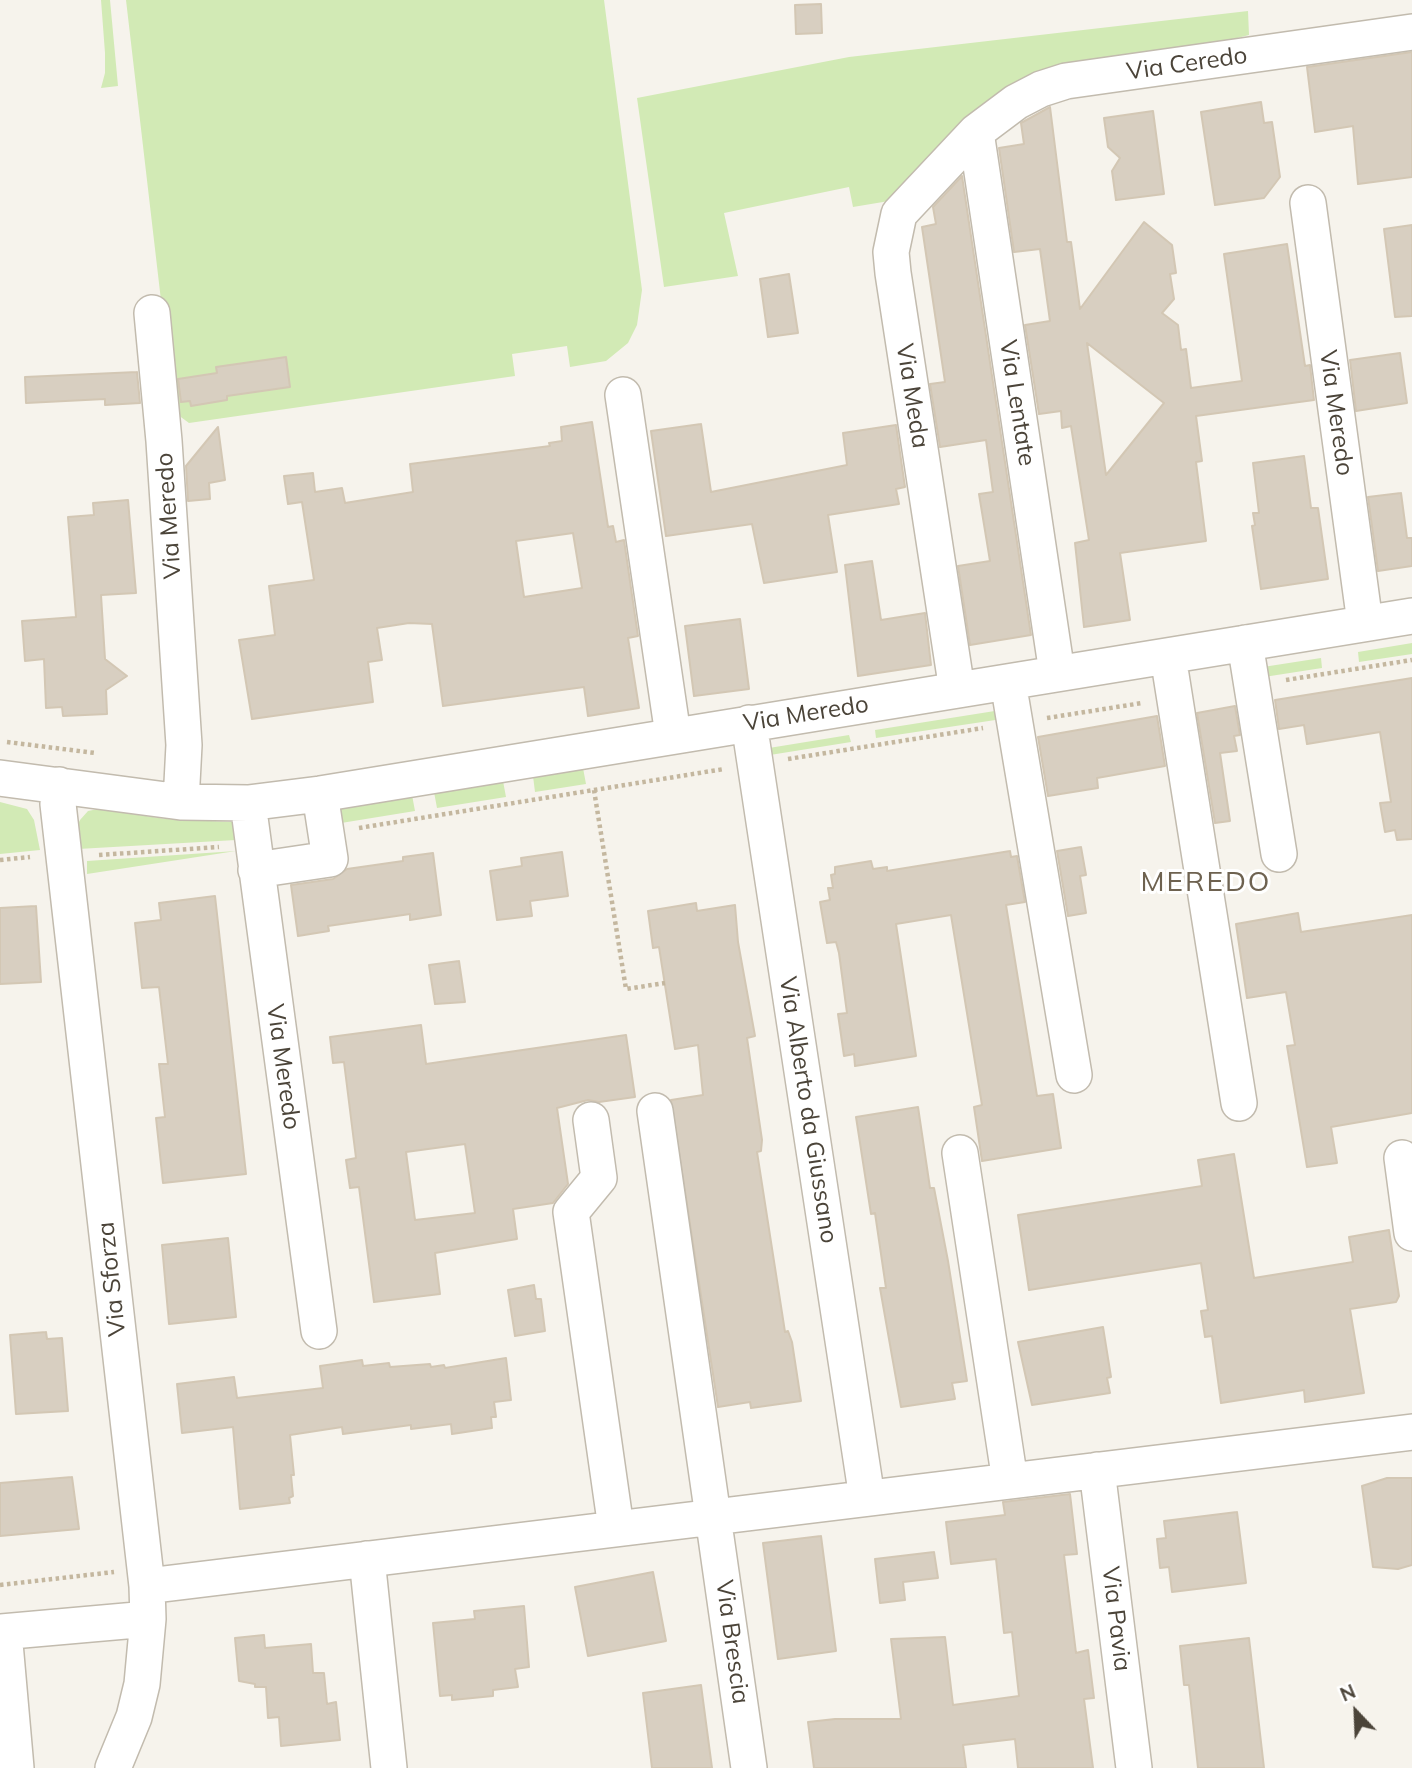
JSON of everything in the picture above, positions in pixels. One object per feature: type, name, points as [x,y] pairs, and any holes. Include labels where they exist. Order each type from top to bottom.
[{"type":"street","name":"Via Ceredo","points":[[976,132],[1016,102],[1066,81],[1412,32]]},
{"type":"street","name":"Via Lentate","points":[[976,132],[1057,673]]},
{"type":"street","name":"Via Meda","points":[[957,690],[891,252],[899,214],[976,132]]},
{"type":"street","name":"Via Meredo","points":[[1308,204],[1365,623]]},
{"type":"street","name":"Via Meredo","points":[[152,313],[164,441],[184,745],[181,802]]},
{"type":"street","points":[[623,395],[673,735]]},
{"type":"street","name":"Via Meredo","points":[[0,778],[181,802],[248,803],[320,794],[1412,616]]},
{"type":"street","points":[[1245,643],[1279,854]]},
{"type":"street","points":[[1168,656],[1239,1103]]},
{"type":"street","points":[[1008,682],[1074,1075]]},
{"type":"street","name":"Via Alberto da Giussano","points":[[749,723],[867,1498]]},
{"type":"street","name":"Via Sforza","points":[[59,785],[64,856],[146,1591],[142,1684],[134,1717],[113,1768]]},
{"type":"street","points":[[254,857],[330,859],[320,794]]},
{"type":"street","name":"Via Meredo","points":[[248,803],[318,1331]]},
{"type":"street","name":"Via Brescia","points":[[655,1111],[715,1517],[748,1768]]},
{"type":"street","points":[[591,1120],[599,1178],[571,1212],[615,1528]]},
{"type":"street","points":[[960,1153],[1010,1481]]},
{"type":"street","points":[[1402,1158],[1412,1233]]},
{"type":"street","points":[[16,1768],[2,1632],[146,1591],[367,1559],[1412,1432]]},
{"type":"street","name":"Via Pavia","points":[[1097,1470],[1135,1768]]},
{"type":"street","points":[[367,1559],[389,1768]]},
{"type":"path","points":[[1252,685],[1412,660]]},
{"type":"path","points":[[326,834],[1175,698]]},
{"type":"path","points":[[594,790],[626,989],[665,983]]},
{"type":"path","points":[[0,860],[64,856],[254,857]]},
{"type":"path","points":[[0,1585],[146,1591]]},
{"type":"green space","points":[[101,0],[110,0],[118,86],[101,88],[105,73],[105,53]]},
{"type":"green space","points":[[126,0],[604,0],[642,290],[637,325],[628,343],[606,361],[570,367],[567,346],[512,354],[515,376],[189,423],[174,412]]},
{"type":"green space","points":[[1248,11],[1249,35],[1214,44],[1101,62],[889,201],[853,207],[849,187],[724,213],[738,276],[664,287],[637,98],[849,57]]},
{"type":"green space","points":[[1412,643],[1412,654],[1359,662],[1358,652]]},
{"type":"green space","points":[[1321,658],[1322,668],[1264,677],[1263,667]]},
{"type":"green space","points":[[1001,710],[1002,719],[876,738],[875,730]]},
{"type":"green space","points":[[849,735],[851,742],[770,755],[769,748]]},
{"type":"green space","points":[[583,768],[586,784],[535,792],[533,776]]},
{"type":"green space","points":[[503,781],[506,797],[437,808],[434,792]]},
{"type":"green space","points":[[412,795],[415,811],[335,824],[333,809]]},
{"type":"green space","points":[[0,802],[27,809],[34,820],[40,850],[0,854]]},
{"type":"green space","points":[[98,809],[166,819],[233,822],[236,840],[78,849],[77,826],[80,820],[88,811]]},
{"type":"green space","points":[[236,851],[87,874],[87,861]]},
{"type":"building","points":[[821,4],[822,33],[796,34],[795,5]]},
{"type":"building","points":[[1412,52],[1412,177],[1358,184],[1353,126],[1315,132],[1307,67]]},
{"type":"building","points":[[1261,102],[1264,123],[1272,122],[1280,177],[1264,198],[1215,205],[1201,112]]},
{"type":"building","points":[[1050,107],[1067,242],[1071,242],[1080,309],[1144,222],[1172,245],[1176,273],[1170,274],[1174,299],[1162,313],[1178,325],[1181,350],[1186,349],[1191,388],[1242,381],[1224,254],[1287,244],[1305,366],[1310,365],[1314,400],[1196,416],[1202,461],[1196,462],[1206,541],[1120,553],[1130,620],[1084,627],[1075,543],[1089,540],[1071,426],[1062,428],[1061,411],[1039,414],[1025,325],[1050,321],[1040,249],[1014,252],[999,148],[1024,144],[1021,123]],"holes":[[[1087,343],[1164,403],[1106,475]]]},
{"type":"building","points":[[1153,111],[1164,194],[1116,200],[1112,171],[1120,158],[1108,147],[1104,118]]},
{"type":"building","points":[[962,176],[1031,635],[970,645],[958,566],[990,561],[979,494],[993,492],[986,440],[940,447],[930,384],[945,382],[922,227],[936,224],[933,207]]},
{"type":"building","points":[[1412,225],[1412,316],[1395,317],[1384,229]]},
{"type":"building","points":[[789,274],[798,333],[768,337],[760,279]]},
{"type":"building","points":[[1400,353],[1407,403],[1356,411],[1350,360]]},
{"type":"building","points":[[286,357],[290,387],[227,396],[227,400],[191,406],[190,401],[181,402],[178,379],[217,373],[216,367]]},
{"type":"building","points":[[137,372],[140,403],[105,405],[105,399],[26,403],[25,377]]},
{"type":"building","points":[[592,422],[608,527],[613,526],[616,542],[624,540],[638,636],[628,638],[639,708],[588,716],[584,687],[443,706],[432,624],[409,623],[377,628],[382,660],[368,662],[373,702],[252,719],[239,640],[275,635],[269,586],[314,580],[302,502],[288,504],[284,476],[313,473],[315,492],[342,488],[345,503],[413,492],[410,464],[550,446],[549,443],[562,441],[561,427]],"holes":[[[573,533],[582,588],[524,597],[516,541]]]},
{"type":"building","points":[[701,424],[711,492],[847,465],[843,433],[896,425],[905,487],[896,489],[899,504],[828,515],[837,572],[764,583],[752,524],[666,536],[651,431]]},
{"type":"building","points":[[218,427],[225,480],[209,483],[210,499],[188,501],[186,466]]},
{"type":"building","points":[[1304,456],[1311,508],[1318,508],[1328,579],[1261,589],[1252,526],[1255,525],[1253,513],[1259,513],[1253,463]]},
{"type":"building","points":[[1401,493],[1407,538],[1412,538],[1412,566],[1378,571],[1368,497]]},
{"type":"building","points":[[128,500],[136,593],[101,595],[105,659],[127,676],[106,690],[107,714],[63,716],[62,707],[46,708],[44,659],[25,661],[22,621],[76,617],[68,517],[94,515],[93,503]]},
{"type":"building","points":[[872,561],[881,620],[925,613],[931,665],[858,676],[845,565]]},
{"type":"building","points":[[740,619],[749,689],[694,696],[685,626]]},
{"type":"building","points":[[1412,678],[1412,839],[1397,840],[1395,830],[1385,832],[1380,803],[1391,802],[1380,732],[1307,744],[1304,725],[1279,729],[1275,700]]},
{"type":"building","points":[[1235,706],[1240,735],[1234,736],[1237,751],[1220,753],[1230,821],[1215,823],[1197,713]]},
{"type":"building","points":[[1157,716],[1165,766],[1097,778],[1098,788],[1048,796],[1038,737]]},
{"type":"building","points":[[1081,847],[1086,875],[1080,876],[1086,913],[1068,916],[1057,851]]},
{"type":"building","points":[[1010,851],[1011,857],[1017,856],[1025,902],[1006,905],[1037,1096],[1053,1094],[1061,1148],[982,1161],[974,1107],[982,1105],[951,915],[896,924],[916,1056],[855,1066],[854,1054],[844,1056],[838,1014],[847,1013],[839,953],[836,942],[827,943],[820,902],[830,900],[828,888],[833,888],[831,875],[835,874],[835,867],[871,861],[873,869],[887,867],[887,871]]},
{"type":"building","points":[[562,852],[568,896],[530,901],[532,916],[497,920],[490,871],[522,866],[521,858]]},
{"type":"building","points":[[433,853],[441,915],[410,920],[410,914],[328,926],[329,931],[298,936],[291,885],[333,879],[347,869],[403,861],[403,857]]},
{"type":"building","points":[[215,896],[246,1174],[163,1183],[156,1118],[165,1117],[159,1064],[168,1064],[159,987],[142,988],[135,923],[161,920],[159,903]]},
{"type":"building","points":[[696,903],[697,911],[735,905],[738,942],[755,1036],[747,1038],[762,1140],[761,1151],[757,1152],[785,1332],[788,1331],[792,1342],[801,1401],[751,1408],[750,1402],[718,1407],[671,1100],[703,1095],[698,1045],[675,1049],[659,947],[653,948],[648,911]]},
{"type":"building","points":[[36,906],[41,982],[0,984],[0,908]]},
{"type":"building","points":[[1298,913],[1301,932],[1412,915],[1412,1113],[1331,1127],[1337,1163],[1307,1167],[1287,1046],[1295,1045],[1286,992],[1247,998],[1236,924]]},
{"type":"building","points":[[459,961],[465,1002],[435,1004],[429,965]]},
{"type":"building","points":[[421,1025],[426,1064],[626,1035],[635,1097],[599,1102],[588,1100],[557,1108],[568,1184],[553,1203],[513,1209],[517,1239],[435,1253],[440,1294],[374,1302],[359,1187],[350,1188],[346,1160],[356,1158],[344,1062],[333,1063],[330,1037]],"holes":[[[465,1144],[475,1213],[415,1220],[406,1152]]]},
{"type":"building","points":[[918,1107],[930,1188],[934,1188],[948,1261],[967,1381],[952,1383],[955,1399],[901,1407],[880,1288],[886,1288],[875,1213],[871,1214],[856,1117]]},
{"type":"building","points":[[1234,1154],[1254,1278],[1353,1262],[1349,1237],[1389,1230],[1399,1296],[1396,1302],[1350,1309],[1364,1393],[1305,1402],[1304,1390],[1221,1403],[1212,1336],[1205,1337],[1201,1311],[1208,1310],[1201,1263],[1029,1290],[1018,1215],[1202,1186],[1198,1160]]},
{"type":"building","points":[[228,1238],[236,1317],[169,1324],[162,1245]]},
{"type":"building","points":[[534,1285],[536,1299],[541,1299],[545,1331],[515,1336],[508,1290]]},
{"type":"building","points":[[1103,1327],[1111,1377],[1107,1378],[1110,1393],[1032,1405],[1018,1342]]},
{"type":"building","points":[[46,1332],[47,1339],[62,1338],[68,1411],[16,1414],[10,1335]]},
{"type":"building","points":[[506,1358],[511,1400],[494,1402],[496,1417],[491,1417],[492,1428],[452,1434],[451,1424],[411,1429],[411,1425],[343,1434],[342,1427],[290,1435],[294,1475],[291,1475],[293,1496],[289,1498],[290,1503],[240,1509],[233,1427],[182,1433],[177,1384],[234,1377],[237,1398],[323,1388],[320,1366],[362,1360],[363,1366],[389,1363],[390,1367],[430,1364],[431,1367],[444,1365],[445,1368]]},
{"type":"building","points":[[72,1477],[79,1529],[0,1536],[0,1483]]},
{"type":"building","points":[[1387,1478],[1412,1478],[1412,1565],[1398,1569],[1373,1567],[1362,1486]]},
{"type":"building","points":[[1070,1494],[1077,1554],[1064,1555],[1076,1653],[1088,1650],[1094,1698],[1084,1699],[1093,1768],[1018,1768],[1015,1739],[963,1745],[966,1768],[814,1768],[808,1722],[835,1719],[901,1719],[891,1639],[945,1637],[953,1705],[1019,1696],[1012,1632],[1004,1633],[996,1559],[951,1564],[946,1522],[1005,1515],[1003,1502]]},
{"type":"building","points":[[1237,1512],[1246,1583],[1172,1592],[1169,1567],[1160,1568],[1157,1539],[1166,1538],[1164,1521]]},
{"type":"building","points":[[821,1536],[836,1651],[778,1659],[763,1543]]},
{"type":"building","points":[[934,1552],[938,1578],[903,1582],[905,1600],[880,1603],[875,1559]]},
{"type":"building","points":[[653,1572],[666,1641],[588,1656],[575,1587]]},
{"type":"building","points":[[524,1606],[529,1667],[515,1669],[518,1687],[493,1690],[493,1696],[452,1700],[452,1695],[440,1696],[433,1623],[475,1619],[474,1611]]},
{"type":"building","points":[[264,1635],[265,1648],[311,1644],[313,1673],[324,1673],[327,1704],[336,1702],[340,1740],[281,1746],[279,1717],[268,1718],[266,1687],[255,1687],[255,1684],[239,1681],[235,1638]]},
{"type":"building","points":[[1249,1638],[1264,1768],[1198,1768],[1189,1685],[1184,1685],[1180,1646]]},
{"type":"building","points":[[701,1685],[712,1768],[652,1768],[643,1693]]},
{"type":"district","name":"MEREDO","points":[[1206,883]]}]
